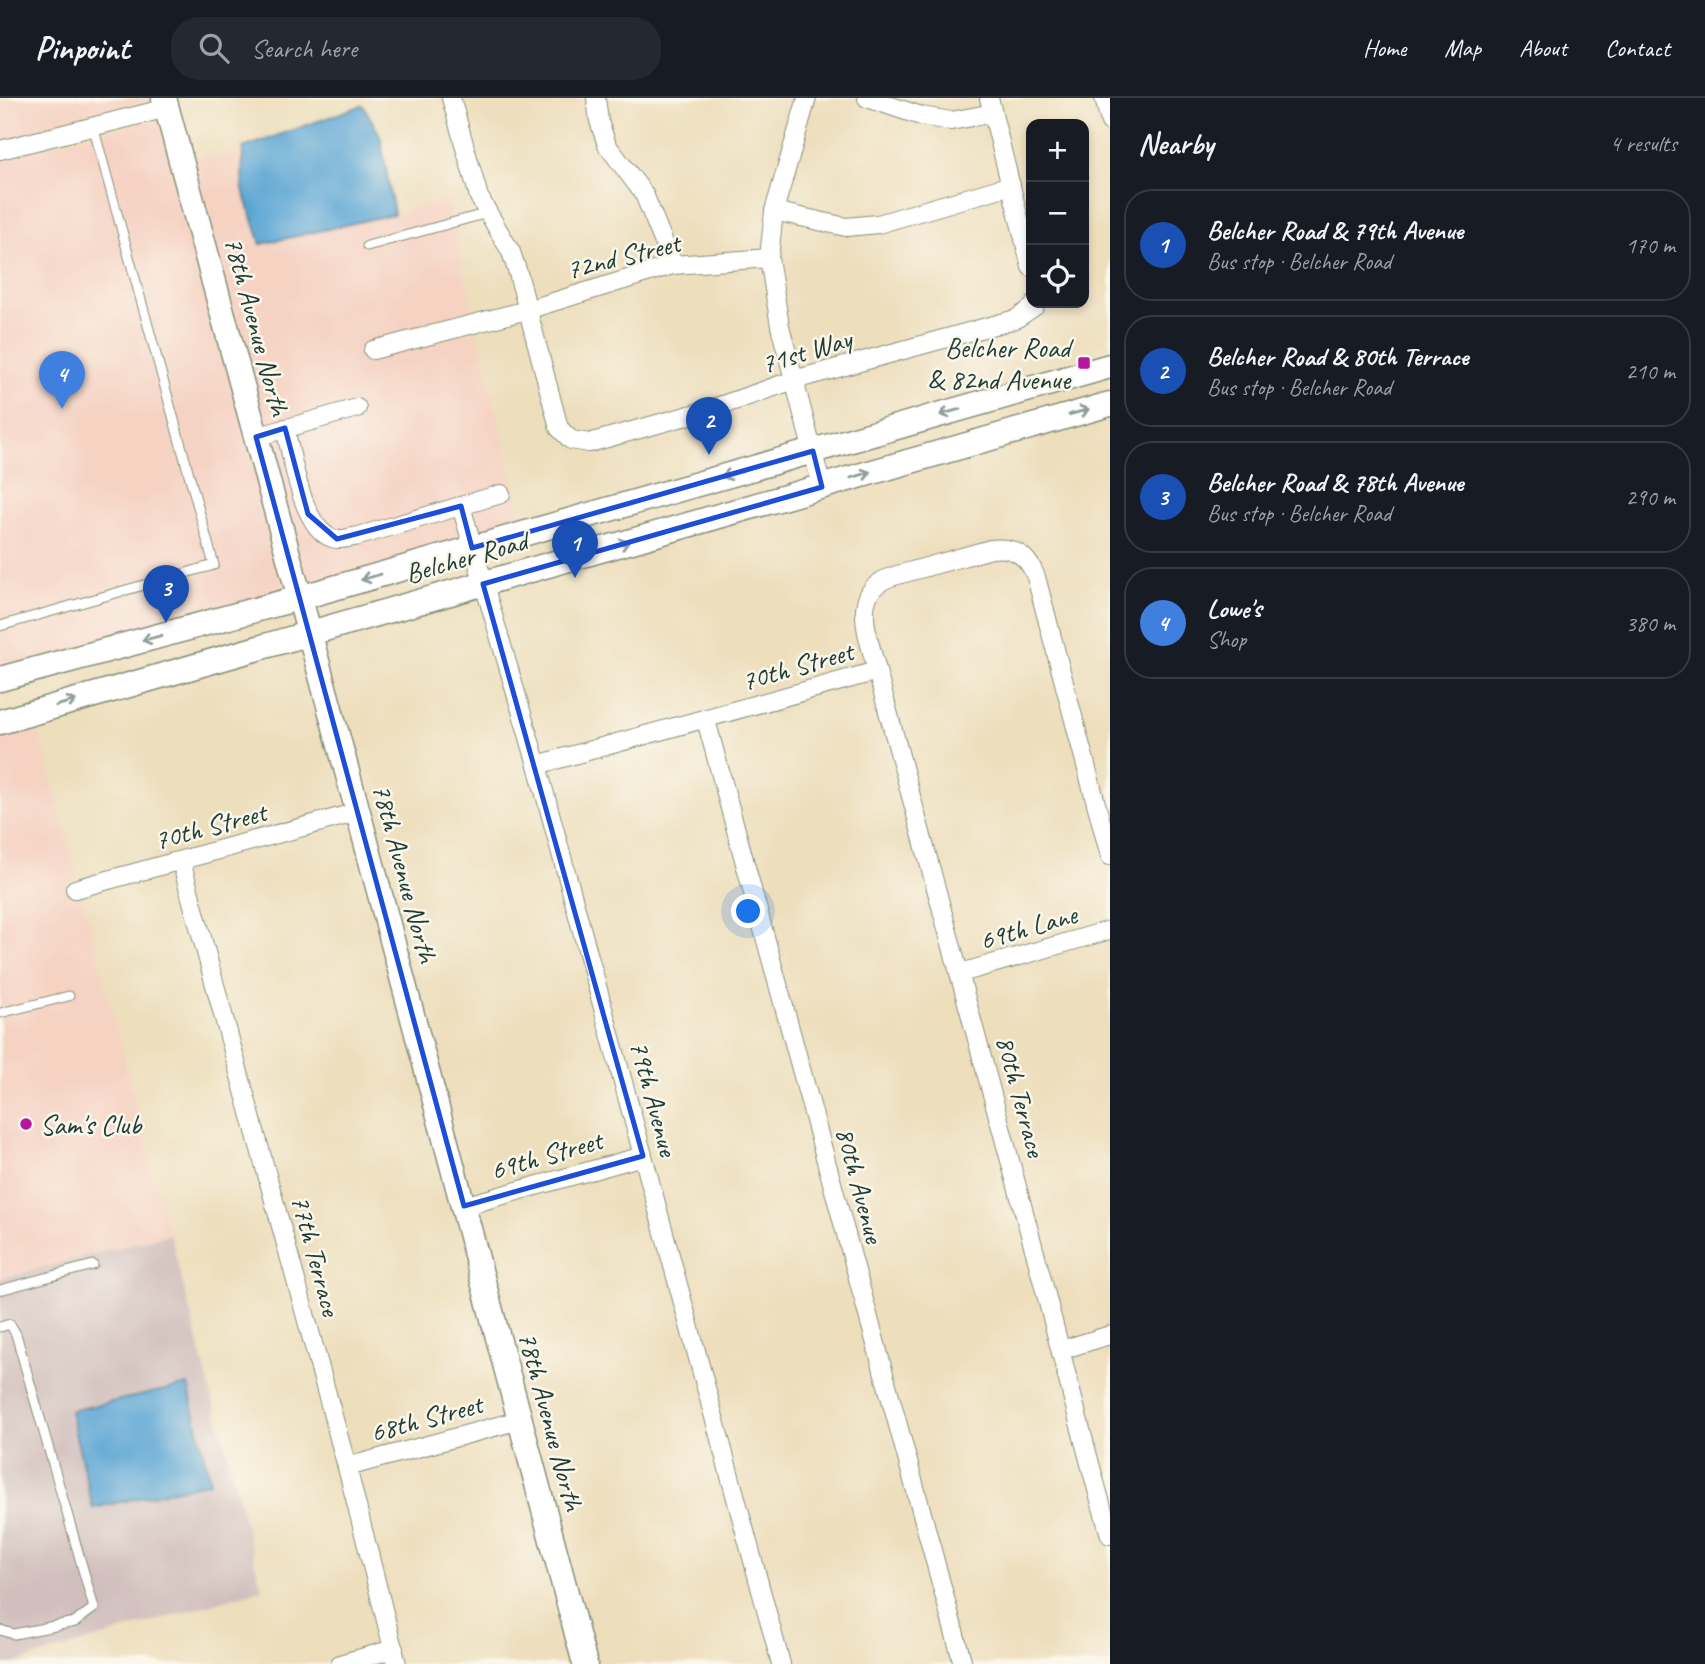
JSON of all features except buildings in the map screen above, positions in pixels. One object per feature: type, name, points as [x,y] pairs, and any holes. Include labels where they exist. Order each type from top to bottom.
[{"type":"main road","name":"78th Avenue North","points":[[165,103],[358,812],[585,1664]]},
{"type":"main road","name":"Belcher Road","points":[[0,679],[299,598],[1110,366]]},
{"type":"main road","name":"Belcher Road","points":[[0,723],[1110,404]]},
{"type":"street","points":[[451,98],[479,197],[511,252],[527,310]]},
{"type":"street","points":[[596,98],[599,121],[607,145],[644,194],[673,265]]},
{"type":"street","points":[[807,98],[774,211],[769,258],[775,306],[822,486]]},
{"type":"street","points":[[867,98],[920,116],[951,121],[991,105],[1026,246]]},
{"type":"street","points":[[1104,98],[1110,122]]},
{"type":"street","points":[[0,150],[93,126],[165,103]]},
{"type":"street","points":[[774,211],[846,227],[878,224],[1011,185]]},
{"type":"street","name":"72nd Street","points":[[373,350],[527,310],[673,265],[769,258]]},
{"type":"street","name":"71st Way","points":[[527,310],[559,428],[570,440],[589,443],[708,410],[794,380],[1016,319],[1030,308]]},
{"type":"street","points":[[256,437],[357,408]]},
{"type":"street","points":[[285,428],[308,513],[328,537],[337,539],[359,536],[501,495]]},
{"type":"street","name":"79th Avenue","points":[[461,506],[537,765],[781,1664]]},
{"type":"street","name":"70th Street","points":[[537,765],[877,671],[864,610],[870,594],[881,581],[992,549],[1007,548],[1027,560],[1035,577],[1110,856]]},
{"type":"street","name":"80th Terrace","points":[[877,671],[961,973],[1061,1350],[1087,1459],[1110,1535]]},
{"type":"street","name":"80th Avenue","points":[[706,720],[963,1664]]},
{"type":"street","name":"70th Street","points":[[75,888],[181,862],[358,812]]},
{"type":"street","name":"77th Terrace","points":[[181,862],[347,1467],[396,1657]]},
{"type":"street","name":"69th Lane","points":[[961,973],[1110,930]]},
{"type":"street","name":"69th Street","points":[[464,1206],[643,1156]]},
{"type":"street","points":[[1061,1350],[1110,1335]]},
{"type":"street","name":"68th Street","points":[[347,1467],[520,1420]]},
{"type":"street","points":[[340,1664],[396,1657]]},
{"type":"lane","points":[[0,626],[214,565],[93,126]]},
{"type":"lane","points":[[367,246],[488,213]]},
{"type":"lane","points":[[0,1013],[69,996]]},
{"type":"lane","points":[[0,1290],[93,1265]]},
{"type":"lane","points":[[0,1327],[10,1324],[16,1334],[94,1608],[75,1622],[14,1634],[0,1630]]},
{"type":"highlighted area","points":[[285,428],[308,514],[337,539],[461,506],[472,548],[813,451],[822,487],[483,584],[643,1156],[464,1206],[256,437]]},
{"type":"shaded area","points":[[19,98],[155,98],[156,102],[0,142],[0,103]]},
{"type":"shaded area","points":[[160,117],[289,593],[0,671],[0,158]]},
{"type":"shaded area","points":[[243,153],[242,186],[261,244],[394,214],[447,199],[474,316],[362,346],[367,360],[477,330],[523,526],[305,588],[189,157]]},
{"type":"shaded area","points":[[37,725],[78,880],[65,883],[69,897],[82,895],[170,1234],[0,1279],[0,735]]},
{"type":"shaded area","points":[[170,1234],[262,1589],[12,1664],[0,1664],[0,1279]]},
{"type":"water","points":[[363,105],[380,135],[394,214],[261,244],[242,186],[243,148]]},
{"type":"water","points":[[188,1385],[210,1482],[93,1508],[70,1411]]},
{"type":"place","name":"Belcher Road & 82nd Avenue","points":[[1084,363]]},
{"type":"place","name":"Lowe's","points":[[62,409]]},
{"type":"place","name":"Belcher Road & 80th Terrace","points":[[709,455]]},
{"type":"place","name":"Belcher Road & 79th Avenue","points":[[575,578]]},
{"type":"place","name":"Belcher Road & 78th Avenue","points":[[166,623]]},
{"type":"place","name":"Sam's Club","points":[[26,1124]]}]
